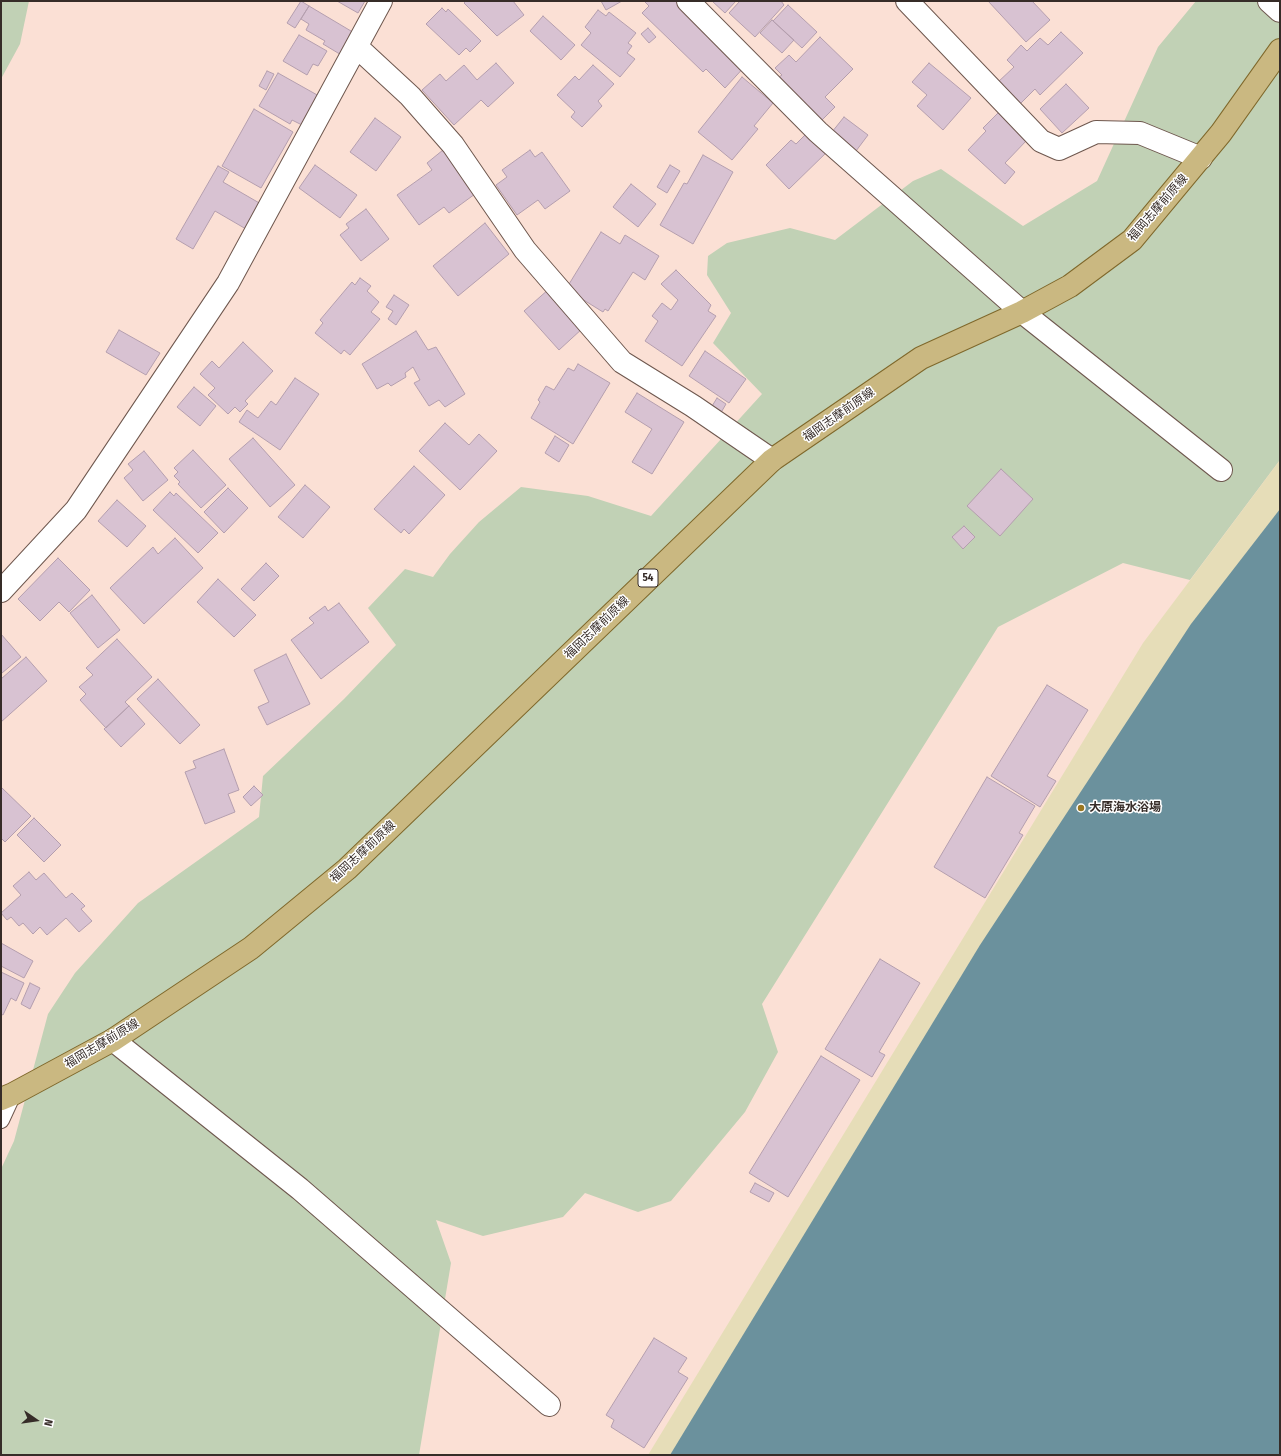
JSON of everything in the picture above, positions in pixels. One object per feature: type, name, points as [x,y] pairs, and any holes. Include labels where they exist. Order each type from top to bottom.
[{"type":"main road","name":"福岡志摩前原線","points":[[7,1097],[113,1040],[251,948],[347,869],[772,460],[921,358],[1022,312],[1070,286],[1132,240],[1201,158],[1280,50]]},
{"type":"street","points":[[1,591],[76,510],[228,283],[381,1]]},
{"type":"street","points":[[688,1],[818,132],[1022,312],[1221,470]]},
{"type":"street","points":[[907,1],[1041,141],[1059,149],[1096,132],[1140,133],[1201,158]]},
{"type":"street","points":[[1269,1],[1280,12]]},
{"type":"street","points":[[356,47],[410,96],[453,145],[525,250],[622,362],[693,406],[772,460]]},
{"type":"street","points":[[113,1040],[300,1189],[549,1405]]},
{"type":"lane","points":[[1,1120],[7,1097]]},
{"type":"green space","points":[[1,1],[29,1],[20,44],[1,79]]},
{"type":"green space","points":[[1196,1],[1280,1],[1280,460],[1190,580],[1123,563],[998,627],[762,1004],[778,1052],[745,1112],[671,1201],[638,1212],[585,1193],[563,1217],[483,1236],[436,1220],[451,1263],[419,1455],[1,1455],[1,1169],[14,1141],[48,1014],[75,973],[138,903],[259,817],[263,776],[344,699],[396,645],[368,608],[405,569],[433,577],[450,554],[479,522],[521,487],[588,496],[651,516],[762,394],[713,343],[731,313],[707,275],[708,256],[727,243],[790,228],[835,240],[913,181],[941,169],[1023,226],[1097,181],[1158,47]]},
{"type":"sand","name":"大原海水浴場","points":[[1280,460],[1280,572],[716,1455],[648,1455],[1143,643]]},
{"type":"water","points":[[1280,509],[1280,1455],[670,1455],[980,945],[1191,624]]},
{"type":"building","points":[[301,1],[309,6],[295,28],[287,23]]},
{"type":"building","points":[[337,1],[365,1],[358,13]]},
{"type":"building","points":[[466,1],[513,1],[524,15],[497,36],[464,3]]},
{"type":"building","points":[[601,1],[622,1],[606,10]]},
{"type":"building","points":[[644,1],[679,1],[747,64],[725,88],[706,69],[703,72],[642,13],[649,6]]},
{"type":"building","points":[[712,1],[736,1],[725,13]]},
{"type":"building","points":[[740,1],[781,1],[784,5],[755,37],[729,13]]},
{"type":"building","points":[[988,1],[1032,1],[1050,20],[1026,42]]},
{"type":"building","points":[[788,5],[817,32],[802,48],[773,21]]},
{"type":"building","points":[[309,6],[356,34],[343,56],[323,44],[325,41],[306,30],[309,24],[301,19]]},
{"type":"building","points":[[442,8],[446,12],[448,9],[481,41],[470,52],[466,48],[459,55],[426,24]]},
{"type":"building","points":[[598,10],[606,16],[609,12],[636,33],[628,43],[632,46],[627,53],[635,59],[620,77],[581,45],[591,33],[585,27]]},
{"type":"building","points":[[543,16],[575,45],[561,60],[530,31]]},
{"type":"building","points":[[772,20],[794,40],[782,53],[760,33]]},
{"type":"building","points":[[648,28],[656,37],[649,43],[641,34]]},
{"type":"building","points":[[1061,32],[1083,53],[1040,95],[1035,89],[1019,105],[997,83],[1014,67],[1007,60],[1021,45],[1027,51],[1040,38],[1048,45]]},
{"type":"building","points":[[299,35],[327,51],[318,66],[313,64],[307,75],[283,61]]},
{"type":"building","points":[[820,37],[853,69],[825,97],[835,107],[819,123],[780,87],[784,82],[779,77],[782,75],[775,68],[789,55],[796,62]]},
{"type":"building","points":[[496,63],[514,83],[488,107],[481,100],[454,125],[422,90],[440,74],[446,81],[464,65],[477,80]]},
{"type":"building","points":[[929,63],[971,98],[943,130],[917,106],[927,95],[912,82]]},
{"type":"building","points":[[593,65],[614,84],[598,101],[602,106],[582,127],[571,117],[575,112],[557,95],[575,76],[579,80]]},
{"type":"building","points":[[267,71],[274,74],[266,90],[259,86]]},
{"type":"building","points":[[278,73],[319,96],[302,125],[292,120],[290,124],[259,106]]},
{"type":"building","points":[[742,77],[773,103],[754,126],[758,129],[732,160],[698,132]]},
{"type":"building","points":[[1066,84],[1089,108],[1062,133],[1040,109]]},
{"type":"building","points":[[254,109],[293,132],[261,188],[222,166]]},
{"type":"building","points":[[998,113],[1027,140],[1005,163],[1015,172],[1005,184],[968,150],[986,131],[983,128]]},
{"type":"building","points":[[844,117],[868,135],[856,151],[832,132]]},
{"type":"building","points":[[375,118],[401,137],[376,171],[350,152]]},
{"type":"building","points":[[810,130],[829,150],[789,189],[766,165],[791,140],[796,144]]},
{"type":"building","points":[[443,150],[475,194],[449,213],[444,207],[419,225],[397,195],[432,170],[427,163]]},
{"type":"building","points":[[530,150],[535,157],[542,152],[570,191],[545,209],[538,200],[517,215],[496,185],[507,177],[502,170]]},
{"type":"building","points":[[703,155],[733,172],[693,244],[660,225],[684,183],[687,184]]},
{"type":"building","points":[[315,165],[357,195],[340,218],[299,188]]},
{"type":"building","points":[[670,165],[680,171],[667,193],[657,187]]},
{"type":"building","points":[[218,166],[229,172],[223,182],[261,204],[246,229],[215,211],[193,249],[176,239]]},
{"type":"building","points":[[631,184],[656,204],[638,227],[613,207]]},
{"type":"building","points":[[366,209],[389,239],[361,261],[340,235],[349,228],[346,224]]},
{"type":"building","points":[[485,223],[509,254],[458,296],[433,266]]},
{"type":"building","points":[[601,232],[620,244],[625,235],[659,256],[645,280],[633,272],[608,311],[605,309],[603,312],[566,289]]},
{"type":"building","points":[[676,270],[711,305],[708,311],[716,316],[682,366],[645,341],[658,321],[652,316],[662,303],[671,310],[678,300],[661,284]]},
{"type":"building","points":[[360,278],[371,286],[367,291],[379,302],[371,312],[380,319],[350,355],[344,350],[341,354],[315,333],[323,323],[320,320],[352,282],[355,285]]},
{"type":"building","points":[[549,289],[583,328],[559,350],[524,311]]},
{"type":"building","points":[[394,295],[409,305],[396,325],[388,319],[393,311],[386,307]]},
{"type":"building","points":[[119,330],[160,353],[146,375],[106,352]]},
{"type":"building","points":[[416,331],[428,350],[436,347],[465,394],[445,407],[439,400],[429,406],[414,383],[420,380],[413,367],[405,373],[406,377],[391,386],[388,383],[377,389],[362,364]]},
{"type":"building","points":[[243,342],[273,371],[245,401],[248,404],[240,412],[235,407],[228,414],[208,395],[215,388],[200,374],[212,361],[219,368]]},
{"type":"building","points":[[705,351],[746,379],[729,403],[689,376]]},
{"type":"building","points":[[578,364],[610,383],[573,444],[531,418],[540,402],[538,400],[546,386],[554,390],[568,368],[574,371]]},
{"type":"building","points":[[295,378],[319,394],[280,450],[239,422],[247,410],[258,418],[271,401],[276,405]]},
{"type":"building","points":[[194,387],[216,406],[200,426],[177,407]]},
{"type":"building","points":[[637,393],[684,422],[652,474],[632,462],[652,429],[625,412]]},
{"type":"building","points":[[717,398],[726,404],[719,416],[709,411]]},
{"type":"building","points":[[445,423],[469,445],[479,434],[497,451],[460,490],[419,451]]},
{"type":"building","points":[[555,436],[569,445],[559,462],[545,453]]},
{"type":"building","points":[[253,438],[295,485],[270,507],[229,459]]},
{"type":"building","points":[[193,450],[226,485],[201,508],[178,484],[180,482],[174,476],[178,472],[174,468]]},
{"type":"building","points":[[144,451],[168,480],[143,501],[124,478],[133,470],[128,464]]},
{"type":"building","points":[[414,466],[445,495],[409,534],[404,529],[401,533],[374,509]]},
{"type":"building","points":[[1001,469],[1033,499],[1000,536],[967,506]]},
{"type":"building","points":[[305,485],[330,507],[303,538],[278,517]]},
{"type":"building","points":[[228,488],[248,508],[224,533],[204,512]]},
{"type":"building","points":[[170,492],[174,496],[176,493],[218,533],[198,553],[153,510]]},
{"type":"building","points":[[117,500],[146,526],[127,547],[98,521]]},
{"type":"building","points":[[964,526],[975,537],[963,549],[952,537]]},
{"type":"building","points":[[175,538],[203,568],[144,624],[110,588],[153,547],[158,554]]},
{"type":"building","points":[[58,558],[90,590],[69,612],[59,602],[40,621],[18,599]]},
{"type":"building","points":[[266,563],[279,576],[254,601],[241,589]]},
{"type":"building","points":[[218,579],[256,615],[234,637],[197,602]]},
{"type":"building","points":[[92,595],[120,630],[98,648],[70,613]]},
{"type":"building","points":[[339,603],[369,642],[321,679],[291,640],[314,623],[309,618],[325,606],[328,611]]},
{"type":"building","points":[[1,634],[21,657],[2,673],[1,671]]},
{"type":"building","points":[[117,639],[152,677],[125,702],[129,706],[106,728],[80,700],[86,694],[79,687],[93,675],[86,668]]},
{"type":"building","points":[[286,654],[310,704],[267,725],[258,707],[269,702],[254,670]]},
{"type":"building","points":[[26,657],[47,681],[1,722],[1,679]]},
{"type":"building","points":[[158,679],[200,725],[180,744],[137,699]]},
{"type":"building","points":[[1047,685],[1088,710],[1047,776],[1056,781],[1040,807],[991,776]]},
{"type":"building","points":[[129,706],[145,724],[121,747],[104,729]]},
{"type":"building","points":[[224,749],[239,790],[228,794],[235,812],[205,824],[185,772],[196,768],[193,761]]},
{"type":"building","points":[[987,777],[1035,806],[1019,833],[1023,835],[985,898],[934,867]]},
{"type":"building","points":[[254,786],[263,795],[251,806],[243,797]]},
{"type":"building","points":[[1,787],[31,816],[5,842],[1,838]]},
{"type":"building","points":[[34,818],[61,845],[44,862],[17,835]]},
{"type":"building","points":[[29,872],[36,880],[44,873],[66,898],[72,893],[85,906],[81,909],[92,921],[79,932],[66,918],[47,935],[40,927],[33,934],[23,923],[19,926],[11,917],[7,920],[1,913],[21,895],[13,886]]},
{"type":"building","points":[[1,943],[33,961],[24,978],[1,966]]},
{"type":"building","points":[[880,959],[920,983],[879,1052],[885,1055],[872,1077],[825,1049]]},
{"type":"building","points":[[1,972],[24,983],[16,1001],[11,998],[3,1015],[1,1014]]},
{"type":"building","points":[[30,983],[40,988],[30,1009],[21,1004]]},
{"type":"building","points":[[821,1056],[860,1080],[788,1197],[749,1173]]},
{"type":"building","points":[[755,1183],[774,1193],[769,1202],[750,1192]]},
{"type":"building","points":[[654,1338],[687,1358],[678,1372],[688,1378],[644,1448],[611,1427],[614,1420],[606,1415]]},
{"type":"place","name":"大原海水浴場","points":[[1081,808]]}]
